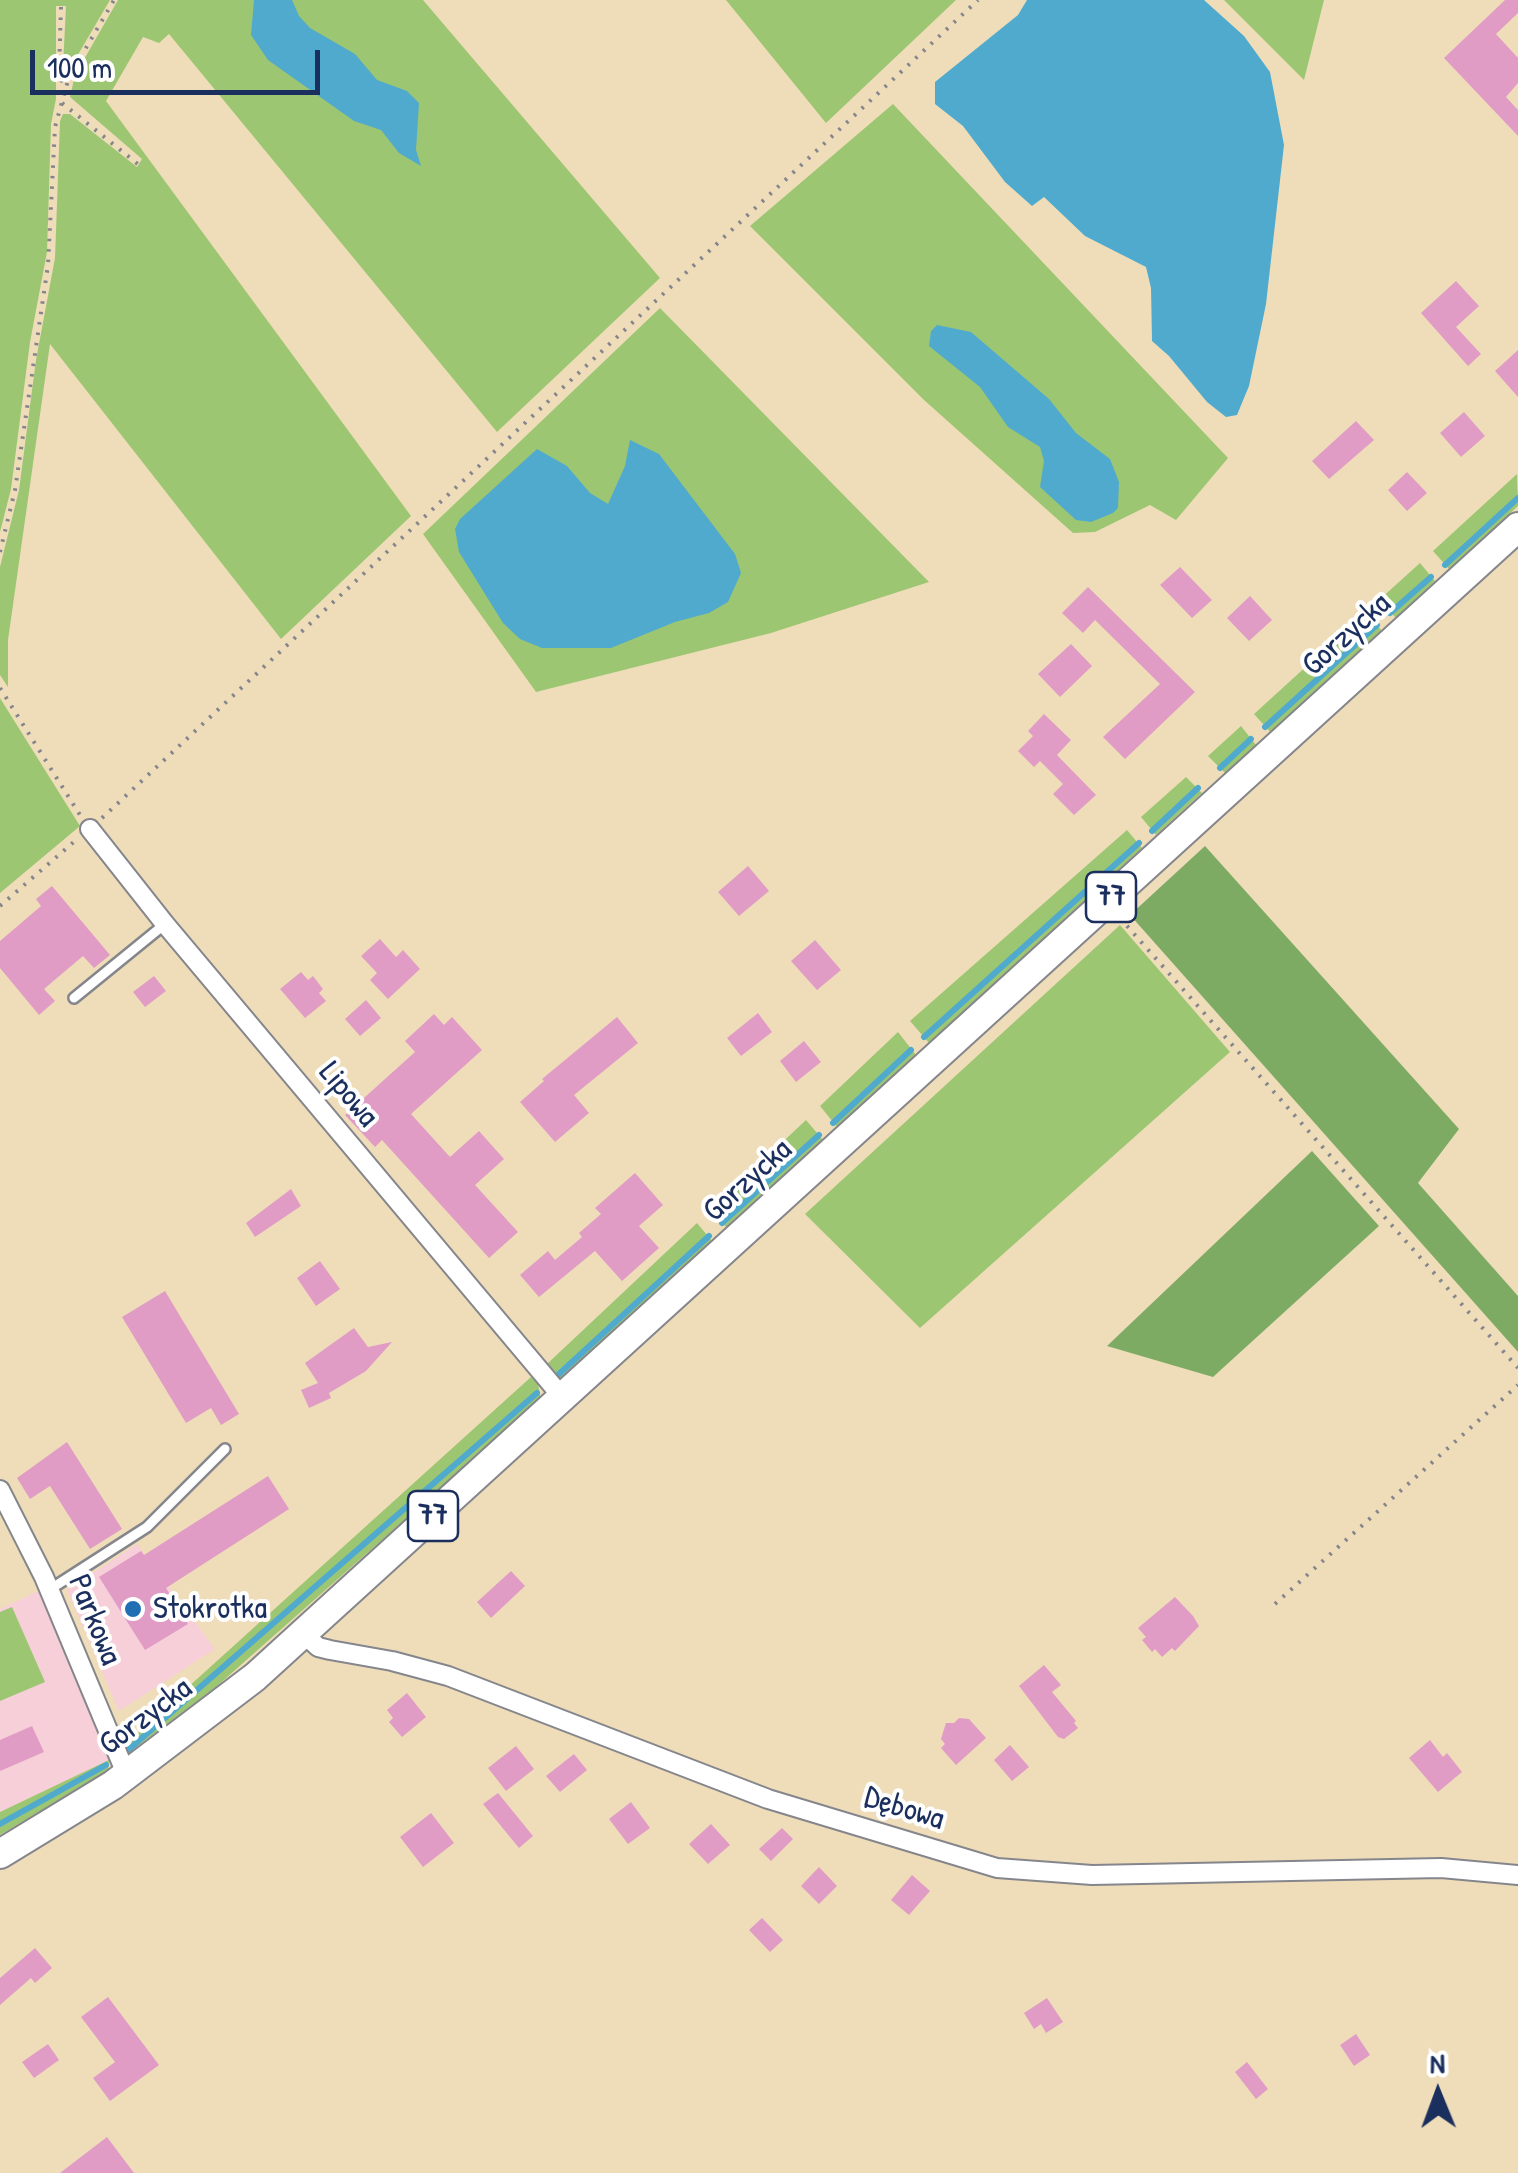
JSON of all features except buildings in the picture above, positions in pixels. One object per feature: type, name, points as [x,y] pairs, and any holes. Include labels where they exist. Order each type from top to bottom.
[{"type":"main road","name":"Gorzycka","points":[[0,1854],[127,1776],[217,1708],[304,1634],[1518,527]]},
{"type":"street","name":"Lipowa","points":[[90,828],[165,924],[563,1398]]},
{"type":"street","name":"Parkowa","points":[[0,1490],[49,1590],[127,1776]]},
{"type":"street","name":"Dębowa","points":[[304,1634],[330,1650],[448,1676],[768,1799],[996,1868],[1092,1876],[1422,1868],[1518,1875]]},
{"type":"lane","points":[[74,998],[165,924]]},
{"type":"lane","points":[[49,1590],[147,1527],[224,1449]]},
{"type":"path","points":[[0,552],[15,490],[48,264],[55,127],[65,90],[114,0]]},
{"type":"path","points":[[0,906],[90,828],[978,0]]},
{"type":"path","points":[[60,7],[60,71],[65,90]]},
{"type":"path","points":[[62,103],[139,164]]},
{"type":"path","points":[[0,688],[90,828]]},
{"type":"path","points":[[1106,902],[1518,1368]]},
{"type":"path","points":[[1275,1604],[1518,1385]]},
{"type":"shaded area","points":[[137,1544],[215,1649],[119,1711],[67,1590]]},
{"type":"shaded area","points":[[41,1590],[109,1760],[0,1812],[0,1609]]},
{"type":"green space","points":[[0,0],[110,0],[69,70],[63,66],[66,6],[56,6],[56,99],[51,124],[47,252],[30,342],[11,489],[0,532]]},
{"type":"green space","points":[[118,0],[423,0],[660,278],[497,432],[169,34],[159,43],[143,37],[106,101],[411,516],[281,639],[50,344],[8,640],[8,687],[0,675],[0,567],[19,490],[36,360],[55,258],[63,114],[70,114],[137,167],[142,159],[70,97],[75,75]]},
{"type":"green space","points":[[726,0],[956,0],[826,123]]},
{"type":"green space","points":[[1224,0],[1324,0],[1304,80]]},
{"type":"green space","points":[[893,104],[1228,458],[1176,520],[1150,505],[1095,532],[1073,533],[924,400],[750,226]]},
{"type":"green space","points":[[660,308],[929,582],[771,633],[536,692],[423,534]]},
{"type":"green space","points":[[1517,474],[1518,506],[1449,569],[1433,551]]},
{"type":"green space","points":[[1420,563],[1435,581],[1396,618],[1379,600]]},
{"type":"green space","points":[[1366,612],[1382,631],[1271,733],[1254,714]]},
{"type":"green space","points":[[0,698],[80,826],[0,893]]},
{"type":"green space","points":[[1241,726],[1256,745],[1226,774],[1208,756]]},
{"type":"green space","points":[[1186,777],[1202,793],[1156,835],[1141,817]]},
{"type":"green space","points":[[1127,830],[1142,848],[929,1043],[910,1021]]},
{"type":"green space","points":[[1205,846],[1459,1129],[1418,1183],[1518,1296],[1518,1352],[1130,915]]},
{"type":"green space","points":[[1120,925],[1230,1052],[920,1328],[805,1214]]},
{"type":"green space","points":[[898,1032],[916,1055],[837,1127],[820,1106]]},
{"type":"green space","points":[[806,1120],[823,1140],[726,1227],[710,1210]]},
{"type":"green space","points":[[1312,1151],[1379,1226],[1213,1377],[1107,1346]]},
{"type":"green space","points":[[697,1223],[712,1241],[561,1380],[547,1364]]},
{"type":"green space","points":[[531,1377],[538,1384],[541,1399],[216,1687],[130,1752],[124,1745]]},
{"type":"green space","points":[[12,1607],[45,1682],[0,1701],[0,1612]]},
{"type":"green space","points":[[109,1760],[108,1772],[0,1835],[0,1812]]},
{"type":"water","points":[[254,0],[292,0],[310,28],[355,54],[377,80],[407,91],[419,103],[416,150],[421,166],[399,153],[381,130],[354,121],[268,60],[251,35]]},
{"type":"water","points":[[1027,0],[1204,0],[1244,36],[1270,72],[1284,145],[1266,304],[1249,386],[1237,415],[1226,417],[1207,402],[1152,341],[1151,288],[1146,267],[1085,236],[1044,197],[1032,206],[1005,182],[963,126],[935,104],[935,82],[1018,15]]},
{"type":"water","points":[[937,325],[971,332],[1049,399],[1076,433],[1110,459],[1119,482],[1118,508],[1113,513],[1091,522],[1076,520],[1040,487],[1044,461],[1040,447],[1008,427],[980,387],[929,346],[931,331]]},
{"type":"water","points":[[630,440],[659,454],[735,554],[741,573],[728,602],[709,613],[611,648],[542,648],[520,639],[503,623],[459,552],[455,529],[460,519],[537,449],[567,466],[590,493],[608,504],[625,466]]},
{"type":"waterway","points":[[1445,565],[1518,498]]},
{"type":"waterway","points":[[1390,613],[1431,577]]},
{"type":"waterway","points":[[1265,727],[1377,625]]},
{"type":"waterway","points":[[1220,768],[1251,739]]},
{"type":"waterway","points":[[1152,831],[1198,788]]},
{"type":"waterway","points":[[924,1037],[1139,843]]},
{"type":"waterway","points":[[833,1123],[911,1050]]},
{"type":"waterway","points":[[722,1223],[819,1135]]},
{"type":"waterway","points":[[559,1374],[709,1236]]},
{"type":"waterway","points":[[127,1751],[537,1393]]},
{"type":"waterway","points":[[0,1824],[106,1765]]},
{"type":"place","name":"Stokrotka","points":[[133,1609]]}]
